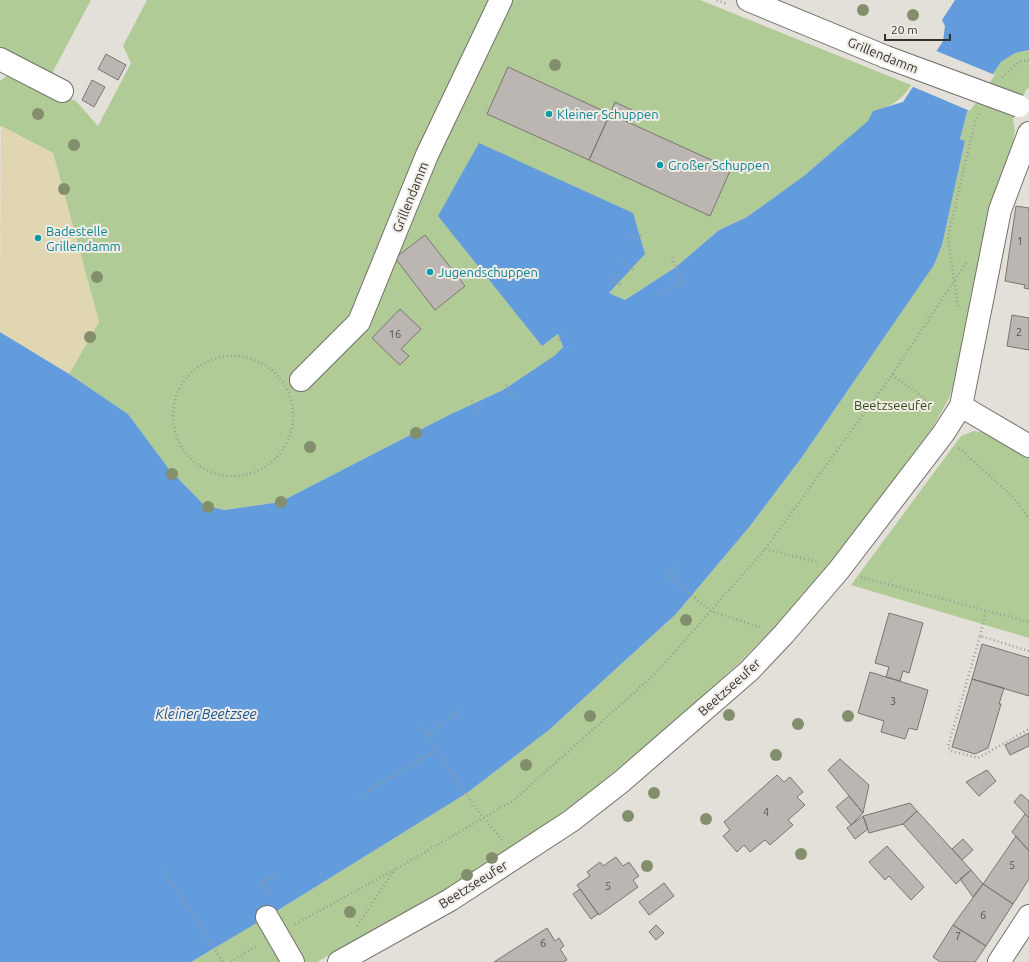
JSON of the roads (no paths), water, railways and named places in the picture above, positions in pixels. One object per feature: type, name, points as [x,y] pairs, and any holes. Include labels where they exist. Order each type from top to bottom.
[{"type":"street","name":"Grillendamm","points":[[293,383],[359,322],[427,155],[501,0]]},
{"type":"street","name":"Grillendamm","points":[[748,0],[886,57],[1024,108]]},
{"type":"street","points":[[0,60],[62,91]]},
{"type":"street","name":"Beetzseeufer","points":[[339,962],[450,900],[571,821],[621,782],[749,671],[784,634],[839,570],[948,439],[961,406],[1000,210],[1029,133]]},
{"type":"street","points":[[961,406],[1029,446]]},
{"type":"street","points":[[999,962],[1029,916]]},
{"type":"street","points":[[272,925],[293,962]]},
{"type":"water","name":"Kleiner Beetzsee","points":[[955,0],[1029,0],[1029,50],[1015,53],[1001,62],[967,112],[960,139],[965,141],[942,245],[934,265],[802,457],[750,526],[676,614],[549,730],[467,793],[267,917],[191,962],[0,962],[0,332],[69,374],[128,414],[169,469],[204,505],[224,510],[280,502],[451,414],[503,390],[554,356],[563,347],[558,334],[542,346],[438,216],[479,143],[633,213],[645,254],[609,293],[625,300],[676,267],[719,230],[747,217],[805,175],[868,121],[873,111],[903,102],[943,41],[945,26],[942,20]]},
{"type":"place","name":"Kleiner Schuppen","points":[[549,114]]},
{"type":"place","name":"Großer Schuppen","points":[[660,165]]},
{"type":"place","name":"Badestelle Grillendamm","points":[[38,238]]},
{"type":"place","name":"Jugendschuppen","points":[[430,272]]}]
